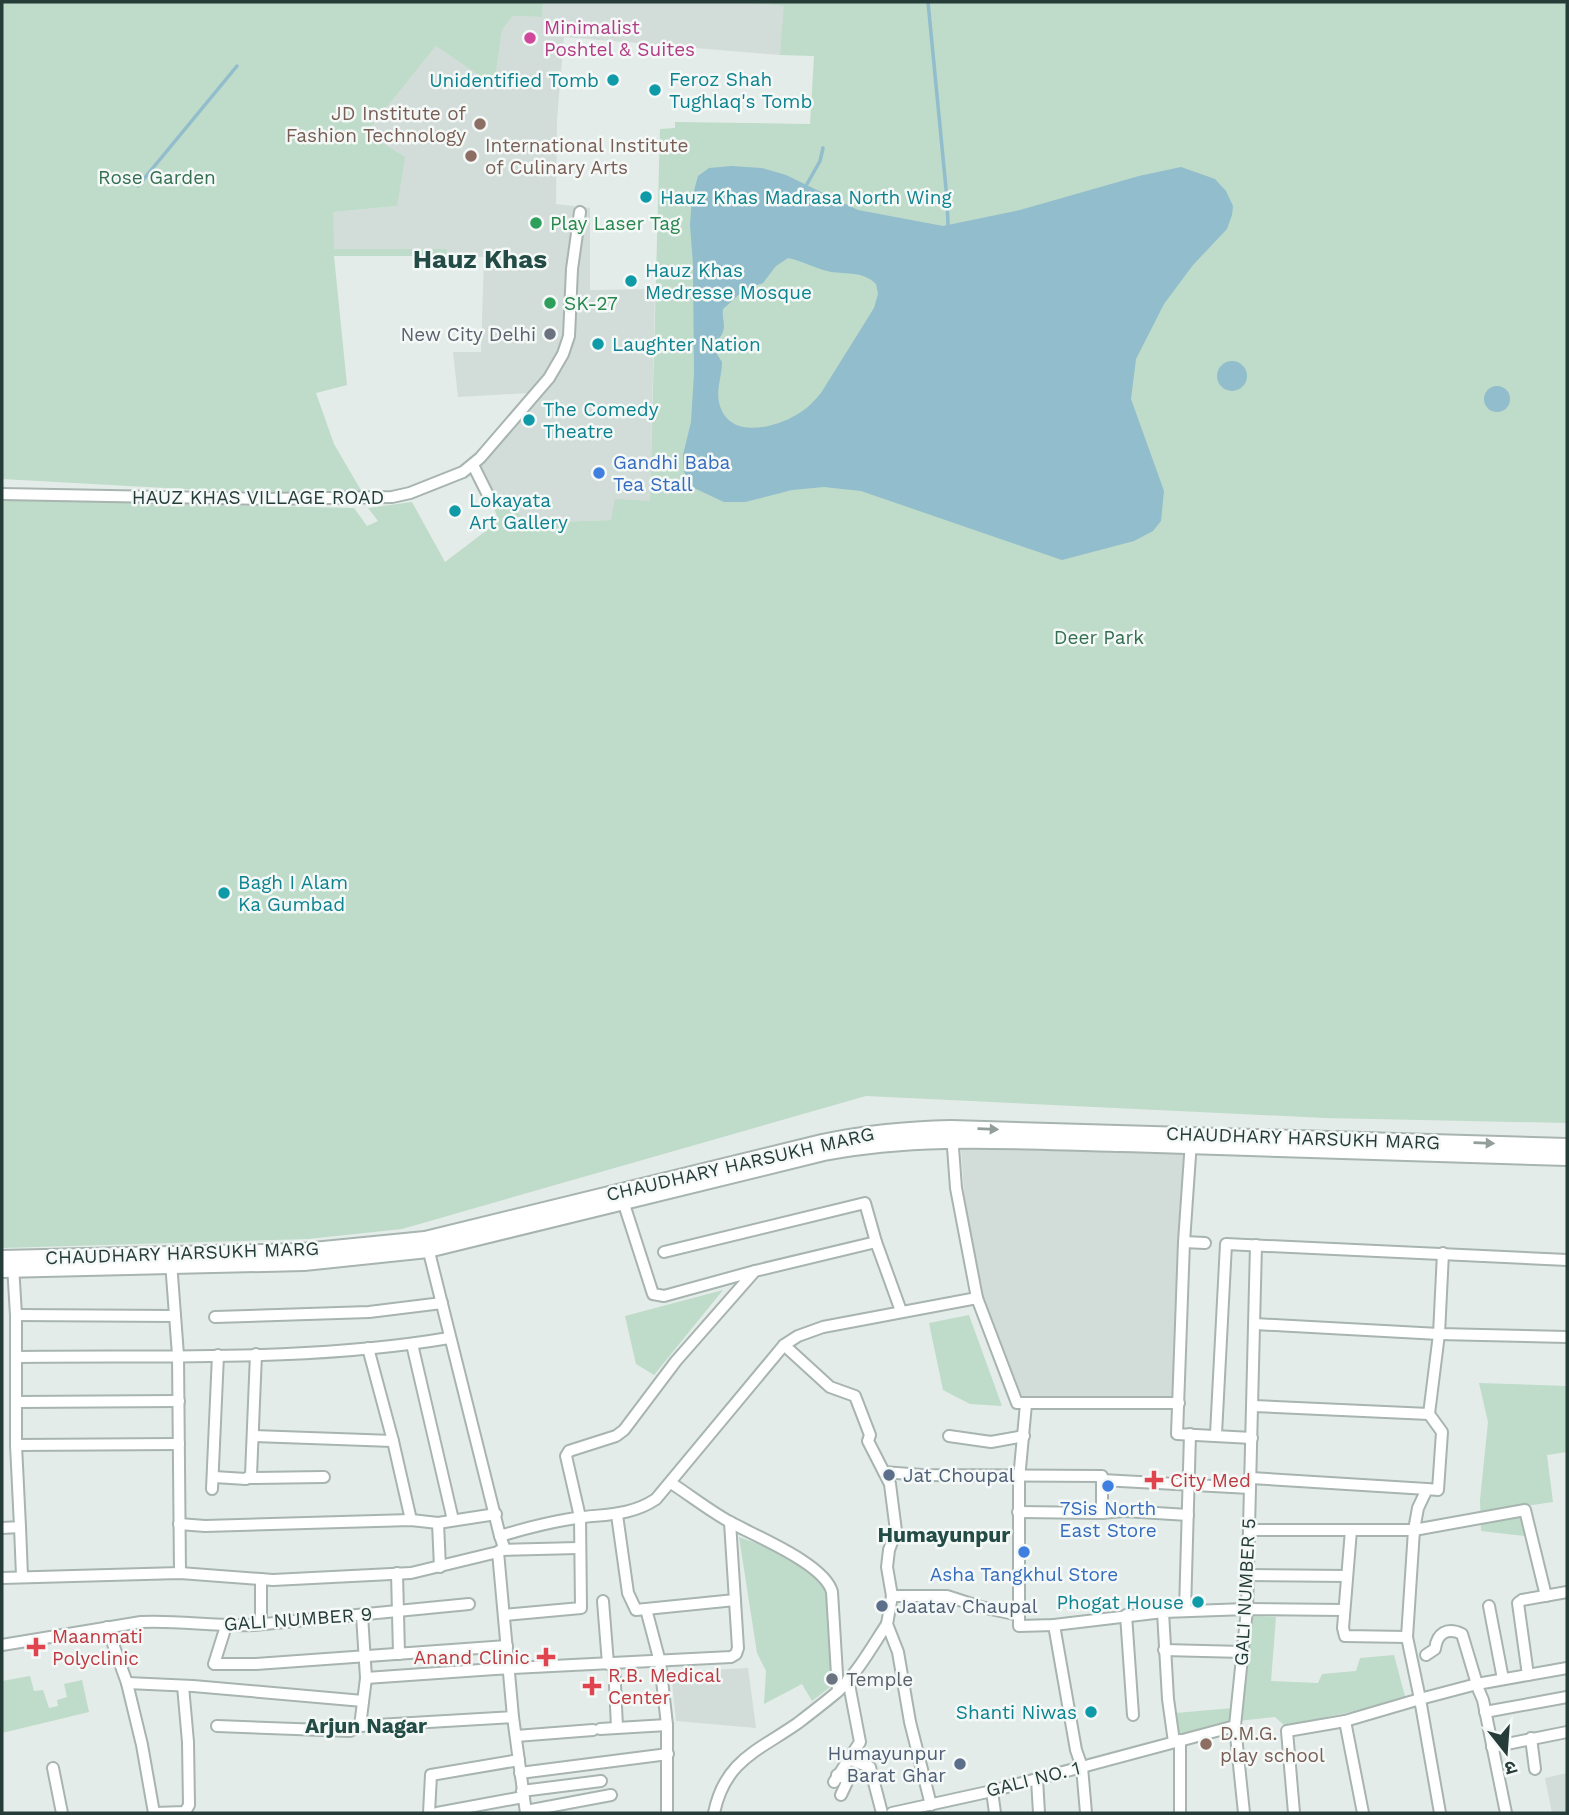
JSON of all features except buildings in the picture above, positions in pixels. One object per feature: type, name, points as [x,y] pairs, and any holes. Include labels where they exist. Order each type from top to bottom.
[{"type":"street","name":"HAUZ KHAS VILLAGE ROAD","points":[[2,494],[264,499],[392,497],[410,494],[453,476],[473,464],[530,404],[549,378],[566,346],[580,212]]},
{"type":"street","points":[[473,464],[489,497]]},
{"type":"street","points":[[952,1134],[956,1188],[977,1298],[1017,1403],[1179,1403]]},
{"type":"street","name":"CHAUDHARY HARSUKH MARG","points":[[7,1264],[171,1260],[304,1263],[427,1244],[622,1196],[860,1146],[952,1134],[1191,1140],[1567,1158]]},
{"type":"street","points":[[1191,1140],[1184,1242],[1177,1434],[1252,1438]]},
{"type":"street","name":"CHAUDHARY HARSUKH MARG","points":[[1353,1149],[1567,1146]]},
{"type":"street","points":[[622,1196],[653,1294],[663,1296],[876,1242]]},
{"type":"street","points":[[664,1252],[865,1203],[901,1311]]},
{"type":"street","points":[[1184,1242],[1205,1243]]},
{"type":"street","points":[[427,1244],[504,1547],[500,1551],[504,1615],[513,1717],[526,1812],[611,1795]]},
{"type":"street","points":[[1216,1434],[1226,1244],[1567,1260]]},
{"type":"street","name":"GALI NUMBER 5","points":[[1244,1813],[1234,1726],[1247,1609],[1256,1245]]},
{"type":"street","points":[[1102,1480],[1189,1485],[1251,1483],[1438,1490],[1442,1432],[1429,1413],[1440,1334],[1443,1254]]},
{"type":"street","points":[[171,1260],[178,1355],[180,1573]]},
{"type":"street","points":[[7,1264],[16,1315],[16,1446],[22,1576]]},
{"type":"street","points":[[504,1615],[581,1608],[578,1548],[580,1517],[567,1453],[616,1436],[624,1430],[676,1361],[755,1271]]},
{"type":"street","points":[[500,1536],[543,1523],[617,1515],[645,1507],[671,1483],[783,1345],[798,1336],[823,1327],[977,1298]]},
{"type":"street","points":[[215,1317],[369,1312],[442,1303]]},
{"type":"street","points":[[16,1315],[175,1316]]},
{"type":"street","points":[[1255,1324],[1440,1334],[1567,1337]]},
{"type":"street","points":[[16,1357],[256,1354],[368,1348],[449,1338]]},
{"type":"street","points":[[412,1344],[453,1520]]},
{"type":"street","points":[[714,1813],[722,1786],[740,1762],[797,1723],[838,1691],[848,1679],[887,1624],[892,1596],[887,1567],[889,1550],[896,1531],[890,1484],[868,1441],[870,1435],[855,1396],[830,1387],[783,1345]]},
{"type":"street","points":[[368,1348],[411,1520]]},
{"type":"street","points":[[249,1478],[256,1354]]},
{"type":"street","points":[[212,1489],[215,1477],[218,1355]]},
{"type":"street","points":[[16,1402],[179,1401]]},
{"type":"street","points":[[1026,1404],[1019,1475],[1019,1626],[1054,1625],[1163,1612],[1344,1610]]},
{"type":"street","points":[[1253,1406],[1429,1413]]},
{"type":"street","points":[[1185,1611],[1190,1434]]},
{"type":"street","points":[[253,1436],[393,1441]]},
{"type":"street","points":[[949,1436],[991,1442],[1024,1436]]},
{"type":"street","points":[[16,1446],[179,1444]]},
{"type":"street","points":[[884,1472],[1102,1476],[1101,1513]]},
{"type":"street","points":[[215,1477],[324,1477]]},
{"type":"street","points":[[671,1483],[730,1522],[786,1549],[828,1582],[832,1592],[838,1691]]},
{"type":"street","points":[[1427,1489],[1418,1508],[1414,1530],[1407,1637],[1440,1813]]},
{"type":"street","points":[[1249,1530],[1414,1530],[1525,1510],[1546,1596]]},
{"type":"street","points":[[1018,1512],[1124,1511],[1188,1515]]},
{"type":"street","points":[[179,1524],[205,1526],[411,1520],[438,1523],[496,1514]]},
{"type":"street","points":[[617,1515],[628,1593],[636,1610],[734,1600]]},
{"type":"street","points":[[366,1678],[731,1657],[736,1654],[738,1648],[730,1522]]},
{"type":"street","points":[[438,1523],[440,1567]]},
{"type":"street","points":[[2,1528],[20,1527]]},
{"type":"street","points":[[1351,1530],[1344,1610],[1345,1636],[1407,1637]]},
{"type":"street","points":[[2,1578],[180,1573],[261,1579],[397,1573],[440,1567],[500,1551],[578,1548]]},
{"type":"street","points":[[397,1573],[399,1654]]},
{"type":"street","points":[[1247,1575],[1347,1576]]},
{"type":"street","points":[[261,1579],[261,1624]]},
{"type":"street","points":[[1528,1675],[1518,1606],[1522,1600],[1567,1592]]},
{"type":"street","points":[[892,1596],[947,1596],[1019,1615]]},
{"type":"street","points":[[603,1601],[617,1727]]},
{"type":"street","name":"GALI NUMBER 9","points":[[2,1645],[107,1627],[164,1621],[226,1626],[469,1604]]},
{"type":"street","points":[[1489,1606],[1503,1679]]},
{"type":"street","points":[[646,1609],[660,1662],[667,1725],[667,1813]]},
{"type":"street","points":[[1163,1612],[1164,1650],[1177,1741],[1180,1813]]},
{"type":"street","points":[[360,1726],[366,1678],[362,1615]]},
{"type":"street","points":[[1126,1615],[1133,1715]]},
{"type":"street","points":[[887,1624],[898,1652],[910,1721],[932,1805]]},
{"type":"street","points":[[1054,1625],[1076,1750],[1082,1767],[1086,1813]]},
{"type":"street","points":[[226,1626],[214,1664],[256,1664],[507,1646]]},
{"type":"street","points":[[107,1627],[127,1683],[154,1813],[185,1812],[189,1805],[188,1742],[183,1686]]},
{"type":"street","points":[[1426,1655],[1435,1649],[1437,1637],[1441,1633],[1462,1634],[1485,1712],[1506,1813]]},
{"type":"street","points":[[1164,1650],[1243,1653]]},
{"type":"street","points":[[1294,1813],[1287,1731],[1345,1721],[1503,1679],[1567,1668]]},
{"type":"street","points":[[841,1795],[848,1780],[835,1778],[860,1742],[848,1679]]},
{"type":"street","points":[[127,1683],[363,1701]]},
{"type":"street","points":[[1485,1712],[1567,1697]]},
{"type":"street","points":[[217,1726],[350,1731],[360,1726],[513,1717]]},
{"type":"street","points":[[1345,1721],[1363,1813]]},
{"type":"street","points":[[516,1736],[667,1725]]},
{"type":"street","name":"GALI NO. 1","points":[[892,1813],[992,1791],[1234,1726]]},
{"type":"street","points":[[1492,1747],[1567,1732]]},
{"type":"street","points":[[1531,1738],[1535,1769]]},
{"type":"street","points":[[520,1773],[668,1754]]},
{"type":"street","points":[[848,1759],[870,1767],[883,1813]]},
{"type":"street","points":[[429,1813],[431,1775],[519,1760]]},
{"type":"street","points":[[53,1768],[62,1813]]},
{"type":"street","points":[[1037,1779],[1039,1813]]},
{"type":"street","points":[[437,1813],[523,1794],[601,1781]]},
{"type":"street","points":[[992,1791],[995,1813]]},
{"type":"shaded area","points":[[543,2],[738,2],[785,6],[780,55],[564,37],[557,120],[556,204],[590,208],[590,290],[655,289],[650,501],[611,520],[527,523],[506,498],[490,499],[473,464],[474,456],[501,428],[528,393],[458,397],[453,352],[481,352],[484,257],[447,256],[446,249],[333,250],[333,212],[397,206],[366,133],[436,46],[494,84],[502,30],[513,16],[542,17]]},
{"type":"shaded area","points":[[961,1148],[1183,1154],[1173,1398],[1020,1398],[981,1298],[964,1193]]},
{"type":"shaded area","points":[[748,1668],[756,1728],[676,1721],[671,1672]]},
{"type":"shaded area","points":[[1567,1773],[1567,1813],[1552,1813],[1545,1778]]},
{"type":"green space","name":"Rose Garden","points":[[2,2],[543,2],[542,17],[513,16],[502,30],[494,85],[436,46],[366,133],[405,157],[397,206],[333,212],[334,249],[447,249],[447,256],[334,256],[347,385],[316,393],[334,444],[362,492],[311,490],[310,496],[2,479]]},
{"type":"green space","name":"Deer Park","points":[[738,2],[1567,2],[1567,1123],[1325,1118],[866,1096],[402,1229],[308,1239],[2,1248],[2,500],[354,508],[367,526],[378,521],[368,508],[412,502],[445,562],[499,521],[490,499],[506,498],[527,523],[611,520],[615,499],[650,501],[660,129],[675,128],[675,122],[810,124],[814,56],[780,55],[784,6]]},
{"type":"green space","points":[[723,1290],[654,1375],[636,1364],[625,1316]]},
{"type":"green space","points":[[969,1315],[1002,1406],[970,1404],[943,1390],[929,1323]]},
{"type":"green space","points":[[1479,1383],[1567,1386],[1567,1452],[1547,1455],[1553,1502],[1526,1506],[1524,1536],[1481,1531],[1480,1500],[1488,1422]]},
{"type":"green space","points":[[739,1537],[781,1552],[821,1583],[829,1597],[834,1684],[812,1701],[802,1684],[764,1704],[766,1671],[757,1653]]},
{"type":"green space","points":[[1249,1616],[1276,1617],[1271,1681],[1318,1683],[1322,1674],[1356,1671],[1360,1658],[1394,1655],[1406,1700],[1285,1726],[1275,1717],[1238,1721]]},
{"type":"green space","points":[[30,1676],[34,1691],[43,1690],[49,1708],[58,1706],[57,1700],[67,1697],[64,1684],[82,1680],[89,1712],[2,1733],[2,1681]]},
{"type":"green space","points":[[1233,1708],[1232,1723],[1179,1737],[1176,1713]]},
{"type":"water","points":[[1181,167],[1215,179],[1226,191],[1233,206],[1227,229],[1193,265],[1164,304],[1136,359],[1131,399],[1164,491],[1161,521],[1153,531],[1134,541],[1062,560],[861,491],[824,487],[792,490],[745,502],[724,502],[694,488],[684,472],[683,455],[691,422],[694,374],[690,225],[692,198],[698,176],[709,168],[762,168],[786,175],[858,210],[943,226],[1020,210],[1139,176]],"holes":[[[788,258],[827,271],[859,275],[871,280],[876,284],[878,294],[874,308],[821,393],[809,406],[792,417],[769,426],[756,428],[734,424],[726,417],[719,400],[722,362],[715,345],[723,333],[723,309],[744,290],[763,283],[776,266]]]},
{"type":"water","points":[[1232,361],[1238,362],[1246,370],[1246,382],[1238,390],[1232,391],[1226,390],[1218,382],[1217,376],[1218,370],[1226,362]]},
{"type":"water","points":[[1497,386],[1506,390],[1510,399],[1506,408],[1497,412],[1488,408],[1484,399],[1488,390]]},
{"type":"waterway","points":[[928,2],[948,225]]},
{"type":"waterway","points":[[138,186],[237,66]]},
{"type":"waterway","points":[[807,184],[820,161],[823,148]]},
{"type":"place","name":"Minimalist Poshtel & Suites","points":[[530,38]]},
{"type":"place","name":"Unidentified Tomb","points":[[613,80]]},
{"type":"place","name":"Feroz Shah Tughlaq's Tomb","points":[[655,90]]},
{"type":"place","name":"JD Institute of Fashion Technology","points":[[480,124]]},
{"type":"place","name":"International Institute of Culinary Arts","points":[[471,156]]},
{"type":"place","name":"Hauz Khas Madrasa North Wing","points":[[646,197]]},
{"type":"place","name":"Play Laser Tag","points":[[536,223]]},
{"type":"place","name":"Hauz Khas Medresse Mosque","points":[[631,281]]},
{"type":"place","name":"SK-27","points":[[550,303]]},
{"type":"place","name":"New City Delhi","points":[[550,334]]},
{"type":"place","name":"Laughter Nation","points":[[598,344]]},
{"type":"place","name":"The Comedy Theatre","points":[[529,420]]},
{"type":"place","name":"Gandhi Baba Tea Stall","points":[[599,473]]},
{"type":"place","name":"Lokayata Art Gallery","points":[[455,511]]},
{"type":"place","name":"Bagh I Alam Ka Gumbad","points":[[224,893]]},
{"type":"place","name":"Jat Choupal","points":[[889,1475]]},
{"type":"place","name":"City Med","points":[[1154,1480]]},
{"type":"place","name":"7Sis North East Store","points":[[1108,1486]]},
{"type":"place","name":"Asha Tangkhul Store","points":[[1024,1552]]},
{"type":"place","name":"Phogat House","points":[[1198,1602]]},
{"type":"place","name":"Jaatav Chaupal","points":[[882,1606]]},
{"type":"place","name":"Maanmati Polyclinic","points":[[36,1647]]},
{"type":"place","name":"Anand Clinic","points":[[546,1657]]},
{"type":"place","name":"Temple","points":[[832,1679]]},
{"type":"place","name":"R.B. Medical Center","points":[[592,1686]]},
{"type":"place","name":"Shanti Niwas","points":[[1091,1712]]},
{"type":"place","name":"D.M.G. play school","points":[[1206,1744]]},
{"type":"place","name":"Humayunpur Barat Ghar","points":[[960,1764]]},
{"type":"district","name":"Hauz Khas","points":[[480,259]]},
{"type":"district","name":"Humayunpur","points":[[944,1534]]},
{"type":"district","name":"Arjun Nagar","points":[[366,1725]]}]
